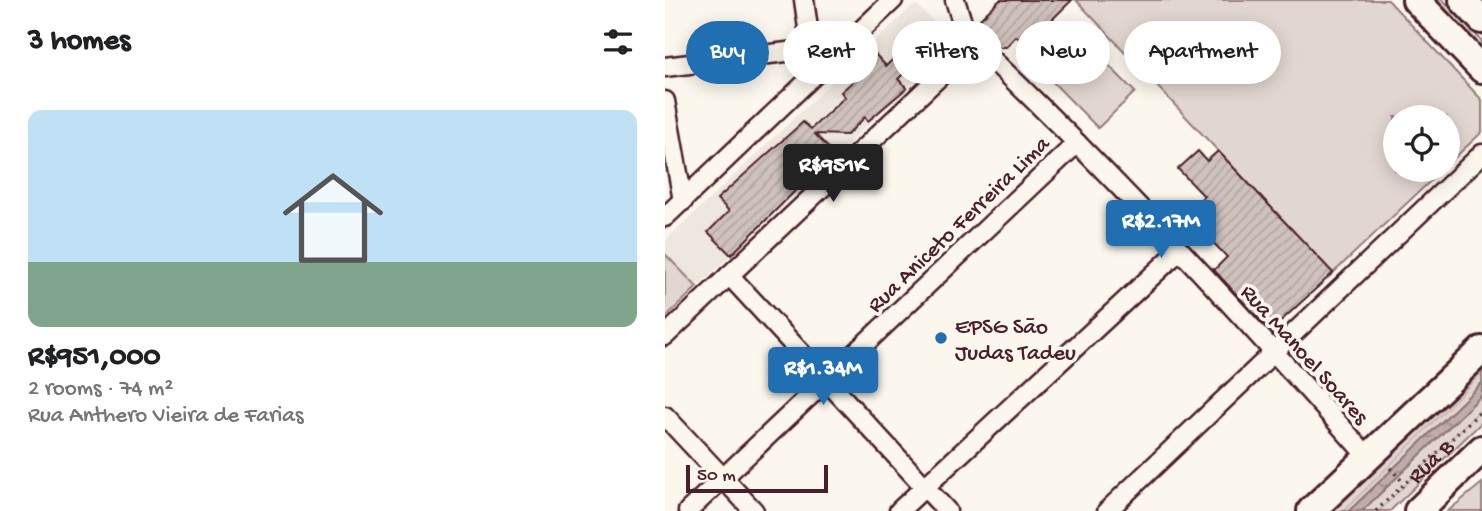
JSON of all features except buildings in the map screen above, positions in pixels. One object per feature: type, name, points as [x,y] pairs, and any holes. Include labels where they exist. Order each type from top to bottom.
[{"type":"main road","points":[[1416,0],[1482,69]]},
{"type":"main road","points":[[1463,0],[1482,20]]},
{"type":"main road","points":[[1311,511],[1482,350]]},
{"type":"main road","name":"Rua B","points":[[1418,511],[1482,449]]},
{"type":"street","points":[[804,0],[807,21]]},
{"type":"street","points":[[871,21],[893,0]]},
{"type":"street","name":"Rua Manoel Soares","points":[[958,1],[962,21]]},
{"type":"street","points":[[665,66],[783,52]]},
{"type":"street","name":"Rua Manoel Soares","points":[[1002,69],[1077,143],[1275,352],[1368,457]]},
{"type":"street","points":[[665,218],[805,84]]},
{"type":"street","points":[[665,336],[932,84]]},
{"type":"street","points":[[665,101],[683,201]]},
{"type":"street","name":"Rua Aniceto Ferreira Lima","points":[[688,511],[1077,143]]},
{"type":"street","points":[[1107,511],[1482,154]]},
{"type":"street","points":[[899,511],[1179,251]]},
{"type":"street","points":[[729,275],[947,511]]},
{"type":"street","points":[[665,416],[754,511]]},
{"type":"path","name":"Rua B","points":[[1376,511],[1482,410]]},
{"type":"path","points":[[1391,470],[1405,483]]},
{"type":"shaded area","points":[[1076,0],[1388,0],[1482,100],[1482,132],[1460,153],[1460,105],[1383,105],[1383,182],[1429,182],[1333,273],[1155,84],[1281,84],[1281,21],[1124,21],[1124,51],[1110,36],[1110,21],[1096,21]]},
{"type":"shaded area","points":[[1432,0],[1443,0],[1482,41],[1482,52]]},
{"type":"shaded area","points":[[917,5],[933,21],[896,21]]},
{"type":"shaded area","points":[[892,25],[892,84],[910,84],[665,318],[665,241],[830,84],[878,84],[878,38]]},
{"type":"shaded area","points":[[1110,67],[1124,84],[1135,92],[1098,128],[1055,84],[1110,84]]},
{"type":"shaded area","points":[[665,254],[697,287],[665,318]]},
{"type":"shaded area","points":[[1482,365],[1482,383],[1349,511],[1328,511]]},
{"type":"shaded area","points":[[1482,395],[1482,422],[1390,511],[1362,511]]},
{"type":"shaded area","points":[[1482,483],[1482,511],[1448,511]]},
{"type":"water","points":[[1482,383],[1482,395],[1362,511],[1349,511]]},
{"type":"place","name":"EPSG São Judas Tadeu","points":[[941,338]]}]
